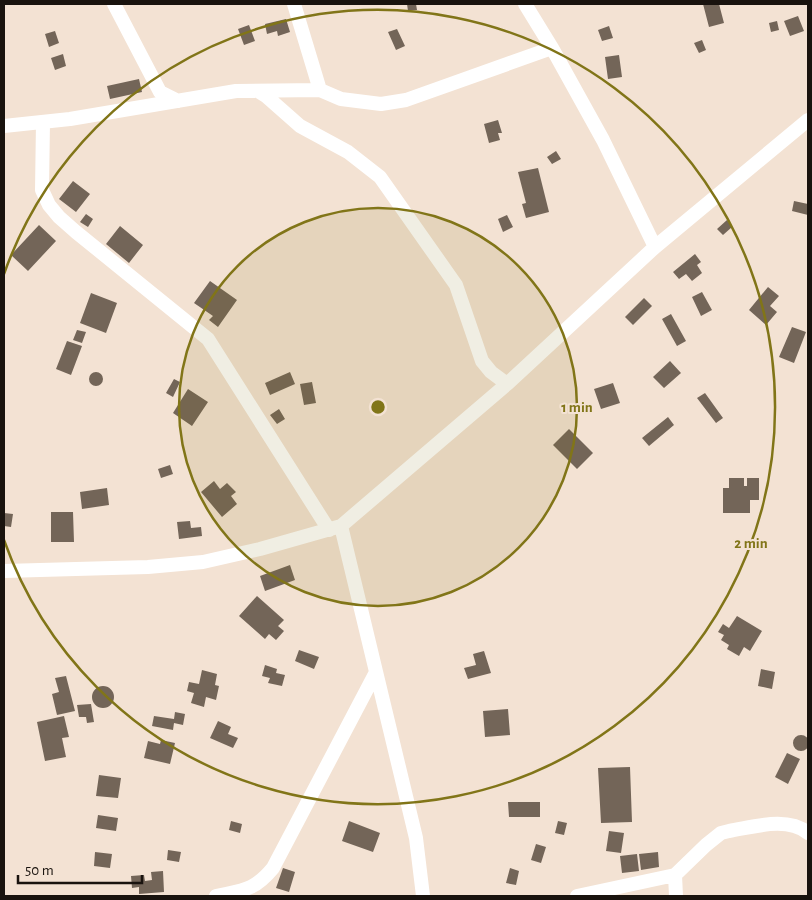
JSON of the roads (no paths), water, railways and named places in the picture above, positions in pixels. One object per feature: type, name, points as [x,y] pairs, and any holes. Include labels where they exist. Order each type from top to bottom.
[{"type":"street","points":[[114,4],[160,92],[178,101]]},
{"type":"street","points":[[294,4],[320,90]]},
{"type":"street","points":[[525,4],[552,48],[603,140],[655,247]]},
{"type":"street","points":[[4,126],[70,119],[236,91],[320,90],[341,99],[382,104],[406,100],[552,48]]},
{"type":"street","points":[[257,91],[266,96],[300,126],[348,152],[380,177],[456,285],[482,360],[491,372],[507,384]]},
{"type":"street","points":[[4,571],[148,567],[203,562],[260,549],[335,528],[507,384],[655,247],[808,120]]},
{"type":"street","points":[[43,122],[42,190],[49,205],[59,218],[208,339],[335,528],[375,674],[416,838],[422,896]]},
{"type":"street","points":[[216,896],[253,888],[273,868],[375,674]]},
{"type":"street","points":[[577,896],[675,875],[706,845],[722,833],[729,831],[782,824],[796,827],[808,833]]},
{"type":"street","points":[[675,875],[676,896]]}]
